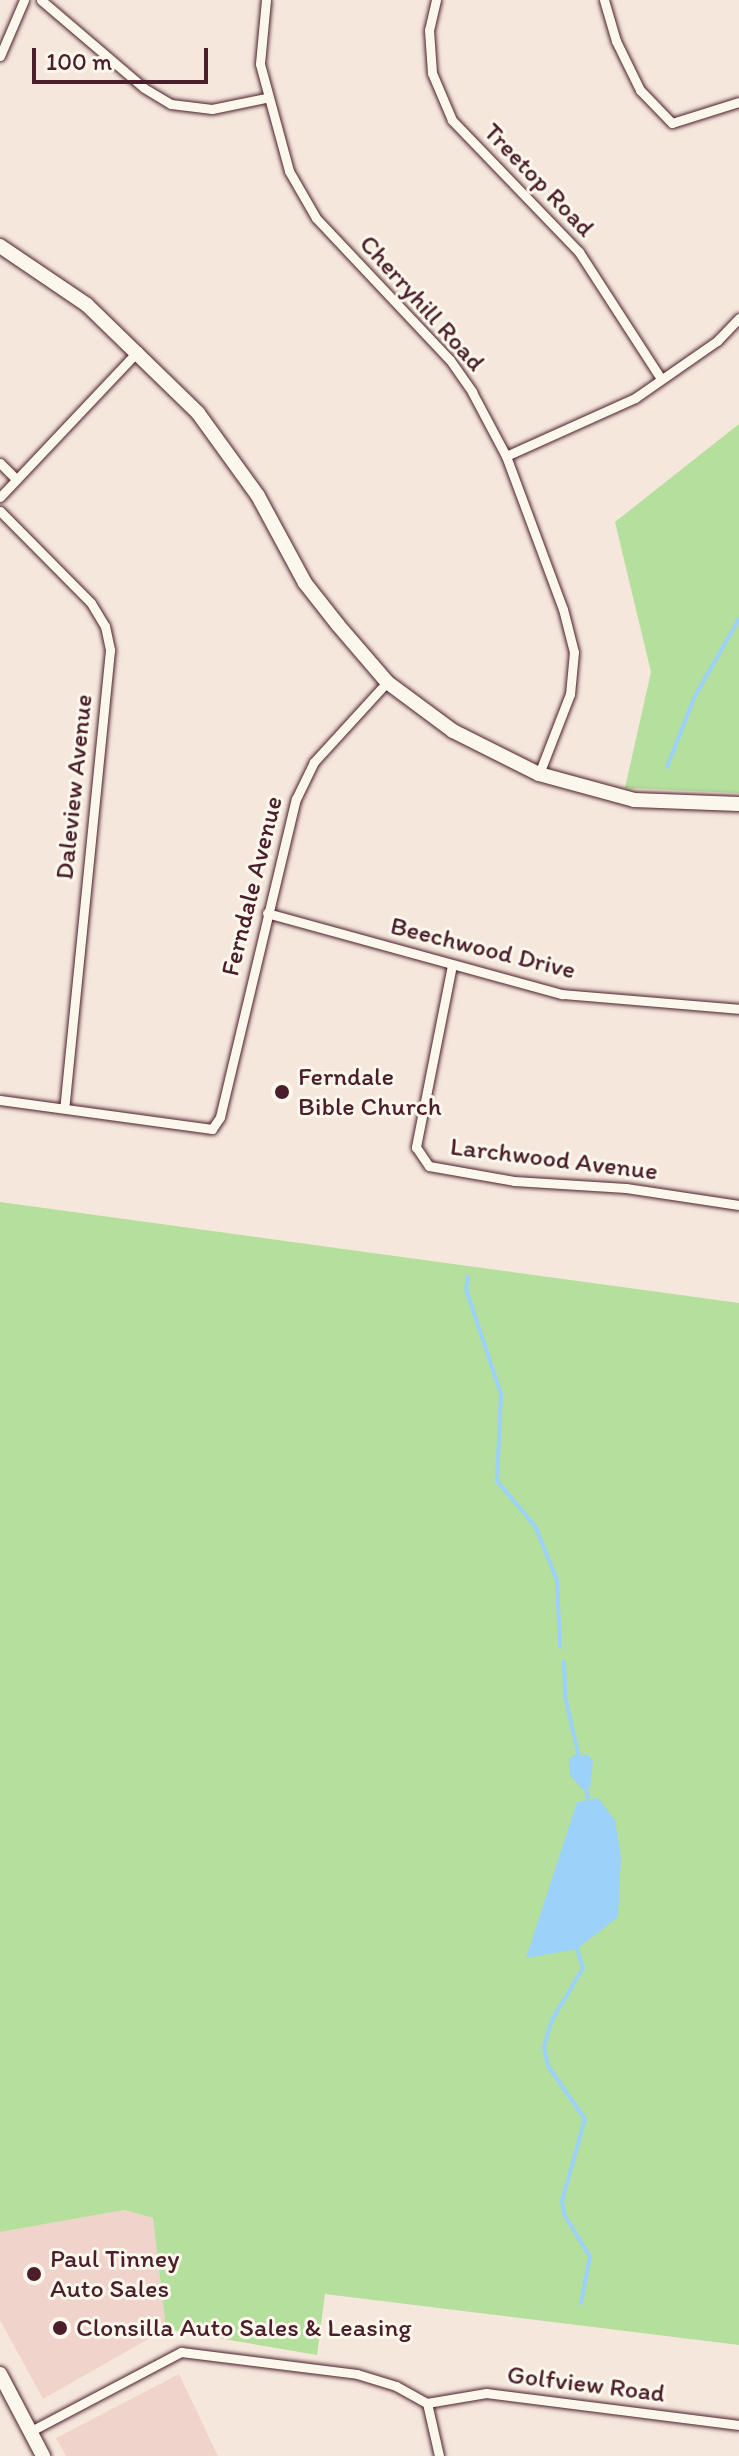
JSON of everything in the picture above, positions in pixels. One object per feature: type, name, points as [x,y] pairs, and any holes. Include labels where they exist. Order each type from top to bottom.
[{"type":"street","points":[[0,56],[24,0]]},
{"type":"street","points":[[41,0],[144,88],[171,104],[212,109],[265,98]]},
{"type":"street","name":"Cherryhill Road","points":[[266,0],[260,64],[265,98],[289,171],[316,218],[450,360],[506,456],[574,652],[570,694],[539,774]]},
{"type":"street","name":"Treetop Road","points":[[436,0],[429,30],[432,73],[447,111],[579,252],[660,377]]},
{"type":"street","points":[[604,0],[616,41],[640,90],[672,123],[739,102]]},
{"type":"street","points":[[0,246],[87,305],[138,351],[198,413],[258,496],[305,583],[387,682],[453,731],[539,774],[634,800],[739,804]]},
{"type":"street","points":[[506,456],[608,413],[717,341],[739,318]]},
{"type":"street","points":[[0,497],[138,351]]},
{"type":"street","points":[[0,463],[16,479]]},
{"type":"street","name":"Daleview Avenue","points":[[0,511],[91,603],[105,626],[110,650],[64,1108]]},
{"type":"street","name":"Ferndale Avenue","points":[[64,1108],[212,1129],[220,1117],[296,799],[314,762],[387,682]]},
{"type":"street","name":"Beechwood Drive","points":[[267,913],[562,994],[739,1009]]},
{"type":"street","name":"Larchwood Avenue","points":[[452,965],[416,1147],[429,1166],[514,1181],[626,1188],[739,1205]]},
{"type":"street","points":[[0,1100],[64,1108]]},
{"type":"street","points":[[31,2431],[181,2352],[357,2374],[396,2386],[427,2403],[439,2456]]},
{"type":"street","points":[[0,2374],[43,2456]]},
{"type":"street","name":"Golfview Road","points":[[427,2403],[486,2393],[739,2425]]},
{"type":"shaded area","points":[[124,2210],[153,2218],[166,2329],[43,2399],[0,2320],[0,2232]]},
{"type":"shaded area","points":[[179,2374],[218,2456],[66,2456],[56,2438]]},
{"type":"green space","points":[[739,424],[739,793],[625,788],[651,672],[615,522]]},
{"type":"green space","points":[[0,1202],[739,1303],[739,2345],[325,2294],[317,2355],[166,2329],[153,2218],[124,2210],[0,2232]]},
{"type":"water","points":[[575,1755],[588,1755],[593,1761],[590,1788],[582,1789],[570,1775],[569,1759]]},
{"type":"water","points":[[598,1798],[615,1820],[621,1857],[618,1917],[577,1949],[526,1958],[577,1802]]},
{"type":"waterway","points":[[667,767],[695,696],[739,619]]},
{"type":"waterway","points":[[468,1277],[466,1289],[501,1394],[497,1481],[535,1526],[557,1580],[560,1647]]},
{"type":"waterway","points":[[564,1662],[565,1696],[579,1757]]},
{"type":"waterway","points":[[585,1785],[588,1798]]},
{"type":"waterway","points":[[577,1949],[583,1968],[552,2020],[544,2047],[548,2066],[585,2119],[562,2201],[564,2214],[590,2257],[581,2303]]},
{"type":"place","name":"Ferndale Bible Church","points":[[282,1092]]},
{"type":"place","name":"Paul Tinney Auto Sales","points":[[34,2274]]},
{"type":"place","name":"Clonsilla Auto Sales & Leasing","points":[[60,2328]]}]
